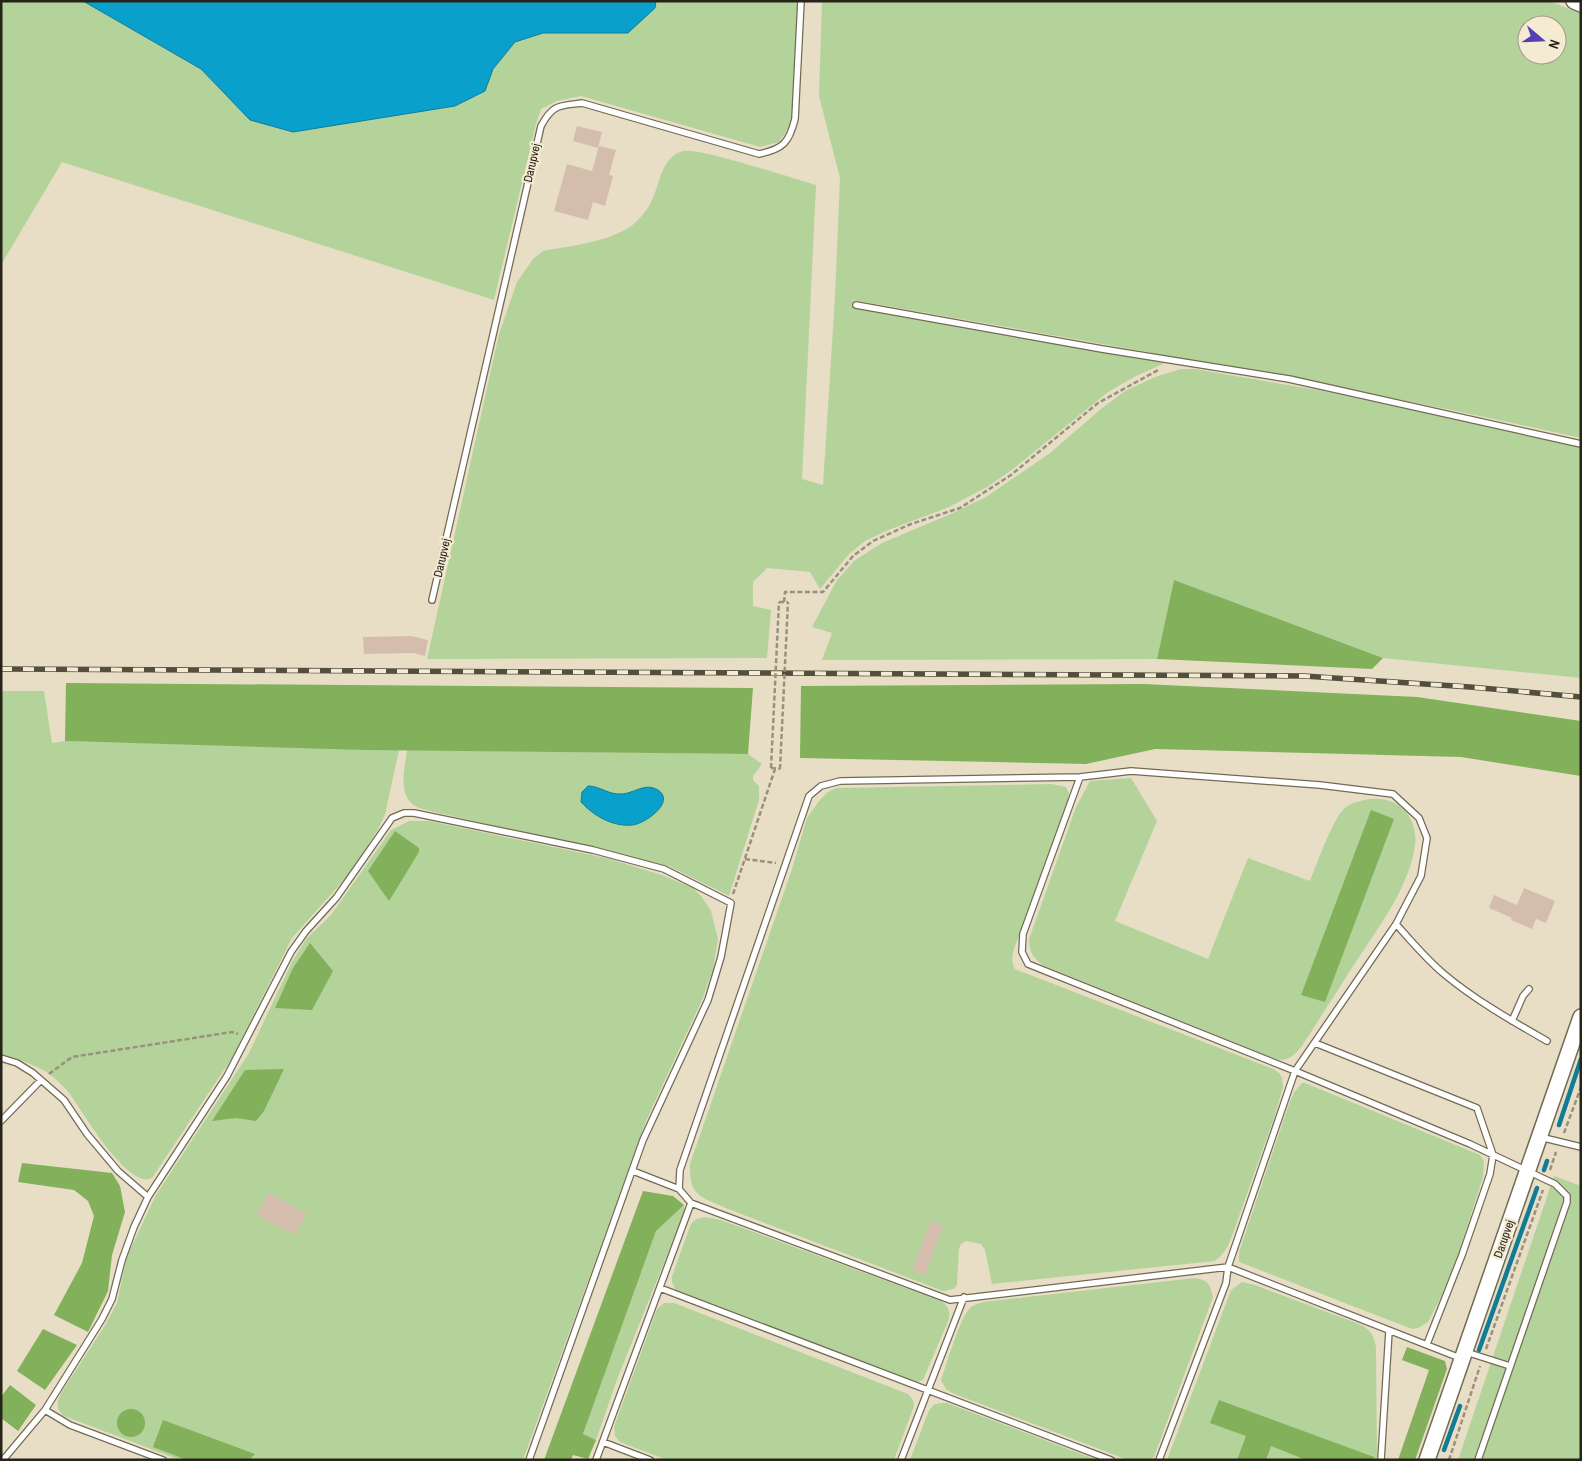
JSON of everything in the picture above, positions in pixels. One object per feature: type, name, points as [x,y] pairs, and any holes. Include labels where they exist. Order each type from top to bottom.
[{"type":"street","points":[[1574,1],[1581,4]]},
{"type":"street","name":"Darupvej","points":[[1427,1460],[1581,1017]]},
{"type":"lane","name":"Darupvej","points":[[432,600],[541,126],[549,112],[562,105],[582,103],[759,154],[773,151],[783,146],[792,134],[795,119],[801,1]]},
{"type":"lane","points":[[856,305],[1289,379],[1581,444]]},
{"type":"lane","points":[[680,1189],[680,1170],[809,796],[821,786],[840,781],[1080,777],[1131,771],[1320,784],[1393,794],[1419,818],[1427,838],[1421,876],[1396,924],[1295,1072],[1228,1267],[1226,1283],[1159,1460]]},
{"type":"lane","points":[[1080,777],[1023,934],[1022,952],[1028,964],[1295,1072],[1528,1170],[1547,1179],[1567,1196],[1567,1202],[1478,1460]]},
{"type":"lane","points":[[3,1460],[45,1410],[102,1319],[112,1299],[122,1260],[134,1227],[148,1197],[227,1076],[291,952],[306,931],[336,898],[392,818],[404,813],[414,813],[593,850],[664,869],[731,903],[721,957],[708,1000],[644,1140],[529,1460]]},
{"type":"lane","points":[[1396,924],[1444,974],[1547,1041]]},
{"type":"lane","points":[[1512,1020],[1523,996],[1529,989]]},
{"type":"lane","points":[[1315,1043],[1477,1108],[1493,1155],[1490,1174],[1462,1255],[1427,1344]]},
{"type":"lane","points":[[1,1058],[17,1063],[51,1087],[64,1100],[87,1134],[118,1171],[148,1197]]},
{"type":"lane","points":[[1,1121],[41,1080]]},
{"type":"lane","points":[[1540,1136],[1581,1147]]},
{"type":"lane","points":[[633,1171],[680,1189],[691,1203],[950,1300],[1228,1267],[1389,1331],[1464,1355],[1484,1357],[1510,1366]]},
{"type":"lane","points":[[596,1460],[691,1203]]},
{"type":"lane","points":[[660,1288],[1111,1460]]},
{"type":"lane","points":[[901,1460],[964,1297]]},
{"type":"lane","points":[[1381,1460],[1389,1331]]},
{"type":"lane","points":[[45,1410],[70,1425],[154,1458],[164,1460]]},
{"type":"lane","points":[[603,1442],[650,1460]]},
{"type":"path","points":[[784,602],[786,592],[824,592],[853,556],[873,541],[911,524],[960,508],[1011,475],[1098,403],[1147,374],[1177,361]]},
{"type":"path","points":[[779,602],[784,602],[788,602],[780,769],[775,769],[771,768],[779,602]]},
{"type":"path","points":[[731,903],[775,769]]},
{"type":"path","points":[[745,859],[786,865]]},
{"type":"path","points":[[41,1080],[72,1057],[232,1032],[247,1038]]},
{"type":"path","points":[[1449,1460],[1560,1141],[1581,1087]]},
{"type":"green space","points":[[1,1],[83,1],[201,69],[226,96],[485,91],[493,69],[515,42],[543,33],[628,33],[655,8],[656,1],[800,1],[795,119],[779,142],[760,147],[581,96],[557,101],[541,109],[494,300],[62,162],[1,265]]},
{"type":"green space","points":[[822,1],[1550,1],[1581,14],[1581,438],[1309,382],[853,300],[854,307],[1165,363],[1134,377],[1108,392],[1013,469],[987,487],[949,507],[865,541],[849,554],[820,589],[810,572],[767,568],[753,582],[753,606],[771,610],[767,658],[427,659],[499,334],[517,282],[533,259],[543,251],[579,245],[605,238],[617,234],[636,222],[650,204],[665,166],[675,154],[683,151],[692,151],[726,158],[816,185],[802,479],[823,485],[835,297],[840,178],[819,96]]},
{"type":"green space","points":[[1181,369],[1195,369],[1323,391],[1581,447],[1581,678],[1383,658],[1174,580],[1157,659],[822,660],[832,633],[812,627],[837,580],[854,561],[882,543],[986,497],[1050,453],[1125,391],[1155,377]]},
{"type":"green space","points":[[1174,580],[1383,658],[1372,669],[1157,659]]},
{"type":"green space","points":[[66,683],[753,688],[748,754],[366,750],[65,741]]},
{"type":"green space","points":[[1144,684],[1417,697],[1581,721],[1581,776],[1461,757],[1155,749],[1086,764],[800,758],[801,686]]},
{"type":"green space","points":[[1,691],[44,691],[52,743],[65,741],[399,750],[385,815],[377,831],[351,872],[292,938],[232,1058],[152,1178],[142,1179],[119,1161],[106,1147],[70,1094],[51,1075],[31,1064],[1,1054]]},
{"type":"green space","points":[[407,750],[748,754],[762,764],[753,776],[753,780],[759,786],[759,800],[729,896],[669,866],[417,807],[409,801],[404,788]]},
{"type":"green space","points":[[1131,778],[1157,821],[1115,921],[1208,959],[1248,858],[1310,881],[1331,830],[1346,807],[1364,800],[1386,800],[1403,808],[1409,816],[1413,824],[1415,846],[1407,876],[1385,918],[1302,1046],[1291,1057],[1284,1060],[1276,1059],[1045,966],[1033,955],[1029,939],[1076,807],[1090,781]]},
{"type":"green space","points":[[1052,784],[1066,787],[1069,793],[1068,803],[1014,949],[1012,959],[1015,969],[1273,1069],[1282,1078],[1283,1087],[1274,1118],[1230,1240],[1221,1256],[1215,1261],[992,1284],[985,1250],[981,1244],[966,1241],[961,1244],[959,1249],[957,1285],[954,1289],[943,1291],[728,1209],[698,1194],[692,1184],[690,1164],[791,872],[807,818],[819,801],[828,792],[836,788]]},
{"type":"green space","points":[[1371,810],[1394,819],[1325,1002],[1301,995]]},
{"type":"green space","points":[[409,821],[429,821],[606,858],[662,875],[693,888],[702,897],[711,911],[718,939],[713,969],[702,1000],[646,1121],[523,1460],[180,1460],[64,1416],[58,1407],[59,1397],[104,1327],[117,1303],[127,1256],[156,1195],[249,1053],[292,962],[306,939],[331,915],[391,830]]},
{"type":"green space","points":[[395,831],[419,848],[419,852],[389,901],[368,871]]},
{"type":"green space","points":[[310,943],[333,971],[312,1010],[275,1008],[293,968]]},
{"type":"green space","points":[[284,1069],[264,1111],[256,1121],[236,1118],[212,1121],[245,1070]]},
{"type":"green space","points":[[1302,1083],[1480,1155],[1484,1161],[1483,1177],[1459,1252],[1441,1297],[1428,1322],[1418,1328],[1412,1329],[1239,1262],[1239,1252],[1290,1101]]},
{"type":"green space","points":[[22,1163],[112,1173],[120,1186],[125,1212],[112,1255],[108,1291],[88,1332],[54,1315],[82,1263],[94,1216],[88,1201],[74,1190],[18,1182]]},
{"type":"green space","points":[[1554,1176],[1581,1186],[1581,1460],[1458,1460]]},
{"type":"green space","points":[[643,1191],[673,1196],[684,1205],[656,1231],[583,1434],[596,1440],[588,1459],[573,1455],[571,1460],[544,1460]]},
{"type":"green space","points":[[684,1205],[684,1211],[678,1228],[618,1377],[596,1440],[583,1434],[656,1231]]},
{"type":"green space","points":[[705,1217],[721,1220],[941,1301],[948,1308],[949,1319],[923,1380],[918,1382],[912,1380],[680,1294],[674,1286],[672,1276],[691,1224],[696,1219]]},
{"type":"green space","points":[[1195,1278],[1208,1283],[1213,1297],[1154,1457],[1150,1460],[1128,1460],[952,1393],[946,1389],[941,1380],[961,1323],[972,1306],[983,1302]]},
{"type":"green space","points":[[1242,1282],[1255,1285],[1359,1324],[1371,1333],[1376,1347],[1377,1460],[1167,1460],[1231,1290]]},
{"type":"green space","points":[[664,1303],[674,1303],[908,1394],[913,1400],[914,1406],[894,1460],[667,1460],[620,1442],[615,1436],[614,1427],[657,1309]]},
{"type":"green space","points":[[43,1329],[77,1345],[45,1390],[17,1371]]},
{"type":"green space","points":[[1407,1347],[1445,1361],[1447,1369],[1415,1460],[1398,1460],[1429,1370],[1402,1360]]},
{"type":"green space","points":[[10,1385],[36,1405],[18,1431],[1,1418],[1,1397]]},
{"type":"green space","points":[[1219,1400],[1374,1457],[1373,1460],[1306,1460],[1271,1446],[1266,1460],[1237,1460],[1246,1436],[1210,1423]]},
{"type":"green space","points":[[947,1403],[1097,1460],[910,1460],[929,1410],[935,1404]]},
{"type":"green space","points":[[131,1409],[141,1413],[145,1423],[141,1433],[131,1437],[121,1433],[117,1423],[121,1413]]},
{"type":"green space","points":[[163,1420],[255,1454],[249,1460],[187,1460],[153,1447]]},
{"type":"water","points":[[83,1],[656,1],[655,8],[628,33],[543,33],[515,42],[493,69],[485,91],[455,106],[293,132],[250,120],[201,69]]},
{"type":"water","points":[[588,786],[617,794],[626,794],[648,787],[658,790],[663,795],[663,800],[657,812],[644,821],[632,825],[618,824],[604,820],[581,802],[582,792]]},
{"type":"building","points":[[577,126],[602,132],[598,148],[573,141]]},
{"type":"building","points":[[599,146],[616,150],[609,175],[613,176],[605,206],[593,202],[588,220],[554,211],[567,164],[592,171]]},
{"type":"building","points":[[411,636],[428,640],[425,656],[413,653],[364,654],[363,637]]},
{"type":"building","points":[[1524,888],[1555,901],[1546,923],[1536,919],[1532,929],[1489,908],[1494,895],[1517,905]]},
{"type":"building","points":[[269,1193],[307,1214],[295,1235],[256,1215]]},
{"type":"building","points":[[931,1221],[943,1225],[925,1275],[912,1270]]},
{"type":"waterway","points":[[1559,1125],[1581,1059]]},
{"type":"waterway","points":[[1544,1170],[1547,1161]]},
{"type":"waterway","points":[[1479,1350],[1537,1188]]},
{"type":"waterway","points":[[1444,1450],[1460,1406]]},
{"type":"railway","points":[[1,669],[1304,676],[1470,687],[1581,697]]}]
